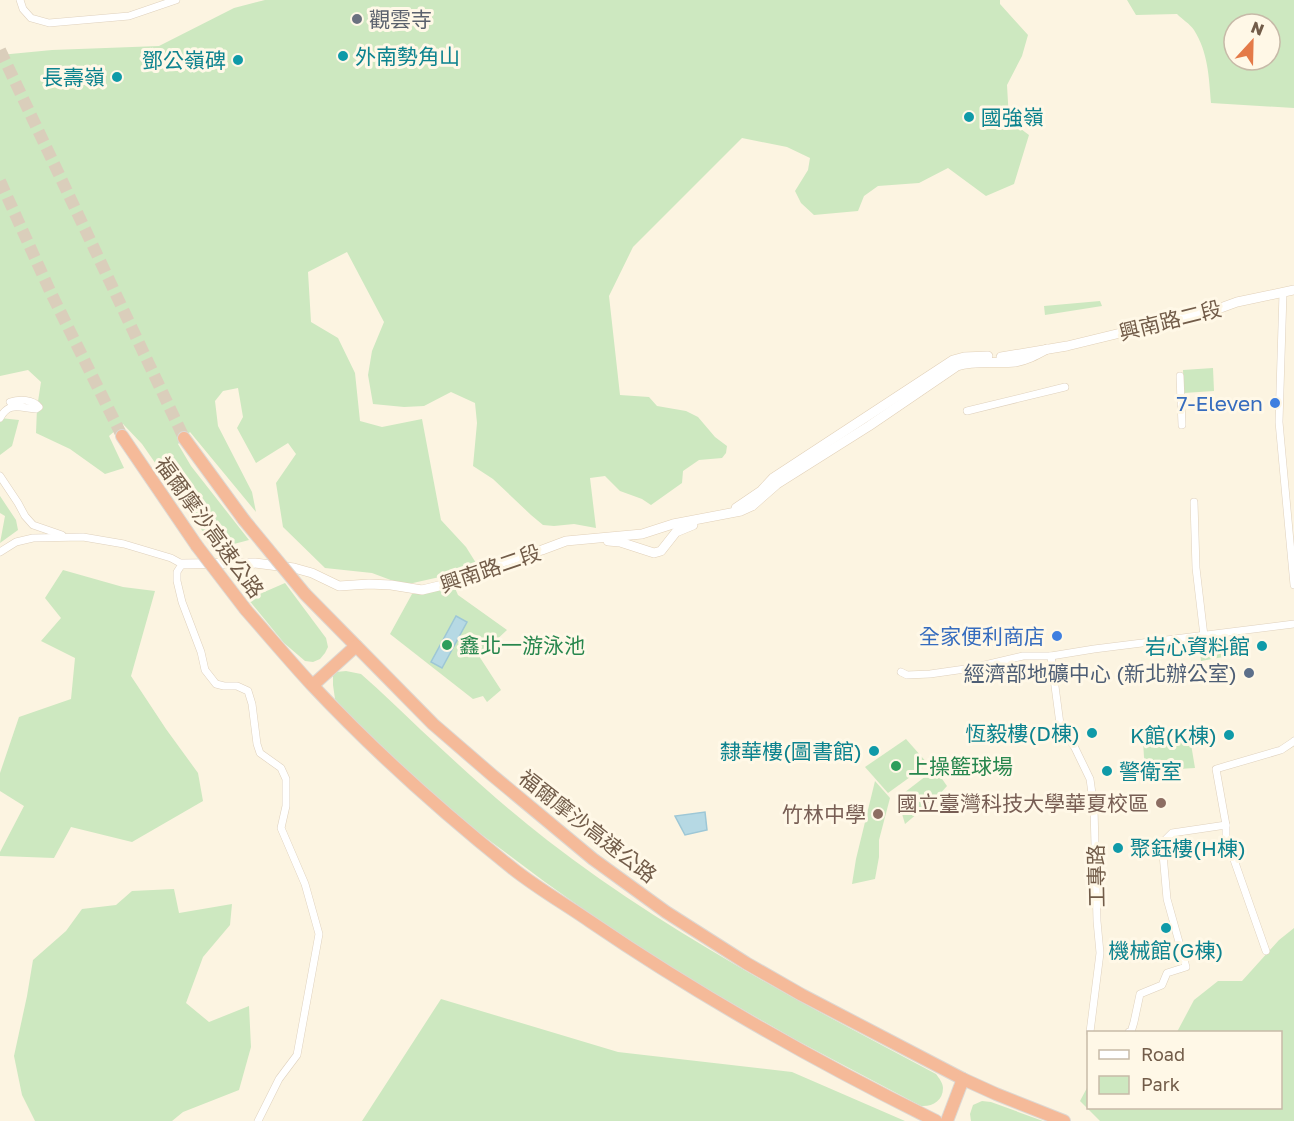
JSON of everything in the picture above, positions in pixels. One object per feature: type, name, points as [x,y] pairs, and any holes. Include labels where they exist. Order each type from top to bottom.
[{"type":"highway","name":"福爾摩沙高速公路","points":[[122,436],[197,546],[246,610],[313,685],[412,783],[514,870],[670,974],[777,1038],[936,1121]]},
{"type":"highway","name":"福爾摩沙高速公路","points":[[184,438],[244,520],[305,594],[434,724],[602,865],[666,912],[746,963],[802,995],[963,1079],[1064,1121]]},
{"type":"highway","points":[[313,685],[356,646]]},
{"type":"highway","points":[[947,1121],[963,1079]]},
{"type":"street","points":[[20,0],[23,9],[31,18],[49,23],[129,16],[176,0]]},
{"type":"street","name":"興南路二段","points":[[182,564],[255,563],[294,568],[312,573],[339,586],[391,585],[422,590],[447,584],[499,563],[566,541],[642,534],[726,514],[761,491],[772,478],[953,360],[964,357],[1005,357],[1067,346],[1215,310],[1237,302],[1294,290]]},
{"type":"street","points":[[1283,294],[1279,422],[1294,585]]},
{"type":"street","points":[[1180,376],[1182,425]]},
{"type":"street","points":[[967,411],[1065,387]]},
{"type":"street","points":[[0,418],[7,409],[14,406],[39,407],[34,402],[17,400],[10,402]]},
{"type":"street","points":[[0,476],[33,525],[67,537]]},
{"type":"street","points":[[1194,502],[1196,568],[1204,636]]},
{"type":"street","name":"興南路二段","points":[[585,538],[620,542],[654,553],[661,551],[676,532],[712,517]]},
{"type":"street","points":[[0,552],[16,542],[33,538],[100,539],[171,558],[182,564],[177,572],[177,580],[182,602],[206,670],[216,684],[237,686],[248,691],[260,753],[281,768],[286,779],[286,806],[280,828],[305,884],[319,934],[297,1055],[279,1079],[258,1121]]},
{"type":"street","points":[[901,672],[907,675],[930,674],[972,668],[1023,656],[1051,656],[1294,624]]},
{"type":"street","name":"工專路","points":[[1051,656],[1060,724],[1090,779],[1094,808],[1096,921],[1100,953],[1090,1031]]},
{"type":"street","points":[[1266,951],[1226,837],[1216,769],[1281,750],[1294,741]]},
{"type":"street","points":[[1131,1031],[1140,994],[1162,985],[1167,973],[1186,968],[1167,898],[1162,843],[1172,833],[1226,825]]},
{"type":"green space","points":[[265,0],[1000,0],[1000,4],[1028,35],[1022,56],[1007,85],[1009,120],[1029,135],[1014,184],[986,196],[948,168],[919,183],[878,186],[864,196],[858,211],[814,215],[801,203],[795,191],[808,170],[810,158],[787,147],[742,138],[633,247],[609,296],[620,395],[649,397],[657,406],[686,411],[698,417],[715,437],[727,446],[726,453],[722,458],[699,460],[683,471],[682,483],[651,505],[620,491],[605,476],[590,478],[596,528],[574,524],[543,525],[493,479],[473,466],[477,423],[475,403],[451,392],[424,406],[373,404],[368,375],[372,351],[384,322],[347,252],[308,272],[311,322],[338,338],[355,373],[360,421],[382,427],[422,419],[441,520],[466,547],[476,563],[444,576],[404,585],[372,573],[325,568],[283,527],[276,483],[296,454],[288,443],[256,463],[237,428],[243,417],[238,388],[223,391],[215,401],[218,426],[252,492],[256,512],[190,432],[178,444],[191,466],[249,540],[215,549],[142,444],[123,424],[109,436],[124,468],[105,474],[70,449],[36,433],[41,382],[28,370],[0,376],[0,55],[52,50],[159,46],[234,8]]},
{"type":"green space","points":[[1127,0],[1294,0],[1294,108],[1211,103],[1205,56],[1199,38],[1177,14],[1136,15]]},
{"type":"green space","points":[[1100,301],[1102,306],[1045,315],[1044,306]]},
{"type":"green space","points":[[1213,368],[1214,391],[1184,393],[1183,370]]},
{"type":"green space","points":[[0,418],[19,420],[12,446],[0,455]]},
{"type":"green space","points":[[0,496],[16,520],[18,530],[0,543],[5,516],[0,513]]},
{"type":"green space","points":[[63,570],[123,587],[155,591],[131,676],[198,773],[203,801],[132,842],[71,827],[54,858],[0,856],[24,806],[0,791],[0,773],[19,717],[71,699],[75,658],[41,641],[61,618],[45,598]]},
{"type":"green space","points":[[285,583],[326,638],[328,647],[325,653],[313,662],[305,661],[284,643],[248,599]]},
{"type":"green space","name":"鑫北一游泳池","points":[[454,586],[458,595],[507,630],[479,656],[501,690],[487,702],[483,696],[473,699],[390,634],[412,594],[428,593]]},
{"type":"green space","points":[[1237,637],[1240,654],[1201,661],[1199,642]]},
{"type":"green space","points":[[336,672],[361,674],[499,800],[593,874],[687,936],[736,965],[936,1074],[943,1086],[943,1093],[939,1100],[933,1104],[921,1106],[796,1040],[627,940],[545,882],[470,826],[416,779],[348,714],[335,699],[333,685],[333,676]]},
{"type":"green space","points":[[1190,738],[1195,768],[1145,771],[1143,742]]},
{"type":"green space","name":"上操籃球場","points":[[906,739],[928,764],[888,793],[865,767]]},
{"type":"green space","points":[[935,769],[947,786],[905,824],[900,807],[900,796]]},
{"type":"green space","points":[[875,781],[890,798],[879,840],[875,879],[852,884],[856,859]]},
{"type":"green space","points":[[174,889],[179,913],[232,904],[230,925],[203,957],[186,1003],[209,1022],[249,1006],[251,1047],[239,1090],[183,1112],[172,1121],[35,1121],[22,1095],[14,1056],[33,960],[66,931],[82,909],[116,905],[132,891]]},
{"type":"green space","points":[[1294,928],[1294,1121],[1100,1121],[1088,1109],[1282,1109],[1282,1031],[1178,1031],[1194,1000],[1218,981],[1242,981],[1279,940]]},
{"type":"green space","points":[[441,999],[618,1052],[792,1072],[905,1121],[362,1121]]},
{"type":"green space","points":[[1087,1088],[1087,1108],[1080,1101]]},
{"type":"green space","points":[[982,1101],[991,1102],[1043,1121],[971,1121],[970,1114],[973,1105]]},
{"type":"water","points":[[456,616],[467,622],[442,668],[431,662]]},
{"type":"water","points":[[705,812],[707,830],[685,835],[675,816]]},
{"type":"tunnel","points":[[0,50],[184,438]]},
{"type":"tunnel","points":[[0,181],[50,291],[122,436]]},
{"type":"place","name":"觀雲寺","points":[[357,19]]},
{"type":"place","name":"外南勢角山","points":[[343,56]]},
{"type":"place","name":"鄧公嶺碑","points":[[238,60]]},
{"type":"place","name":"長壽嶺","points":[[117,77]]},
{"type":"place","name":"國強嶺","points":[[969,117]]},
{"type":"place","name":"7-Eleven","points":[[1275,403]]},
{"type":"place","name":"全家便利商店","points":[[1057,636]]},
{"type":"place","name":"鑫北一游泳池","points":[[447,645]]},
{"type":"place","name":"岩心資料館","points":[[1262,646]]},
{"type":"place","name":"經濟部地礦中心 (新北辦公室)","points":[[1249,673]]},
{"type":"place","name":"恆毅樓(D棟)","points":[[1092,733]]},
{"type":"place","name":"K館(K棟)","points":[[1229,735]]},
{"type":"place","name":"隸華樓(圖書館)","points":[[874,751]]},
{"type":"place","name":"上操籃球場","points":[[896,766]]},
{"type":"place","name":"警衛室","points":[[1107,771]]},
{"type":"place","name":"國立臺灣科技大學華夏校區","points":[[1161,803]]},
{"type":"place","name":"竹林中學","points":[[878,814]]},
{"type":"place","name":"聚鈺樓(H棟)","points":[[1118,848]]},
{"type":"place","name":"機械館(G棟)","points":[[1166,928]]}]
